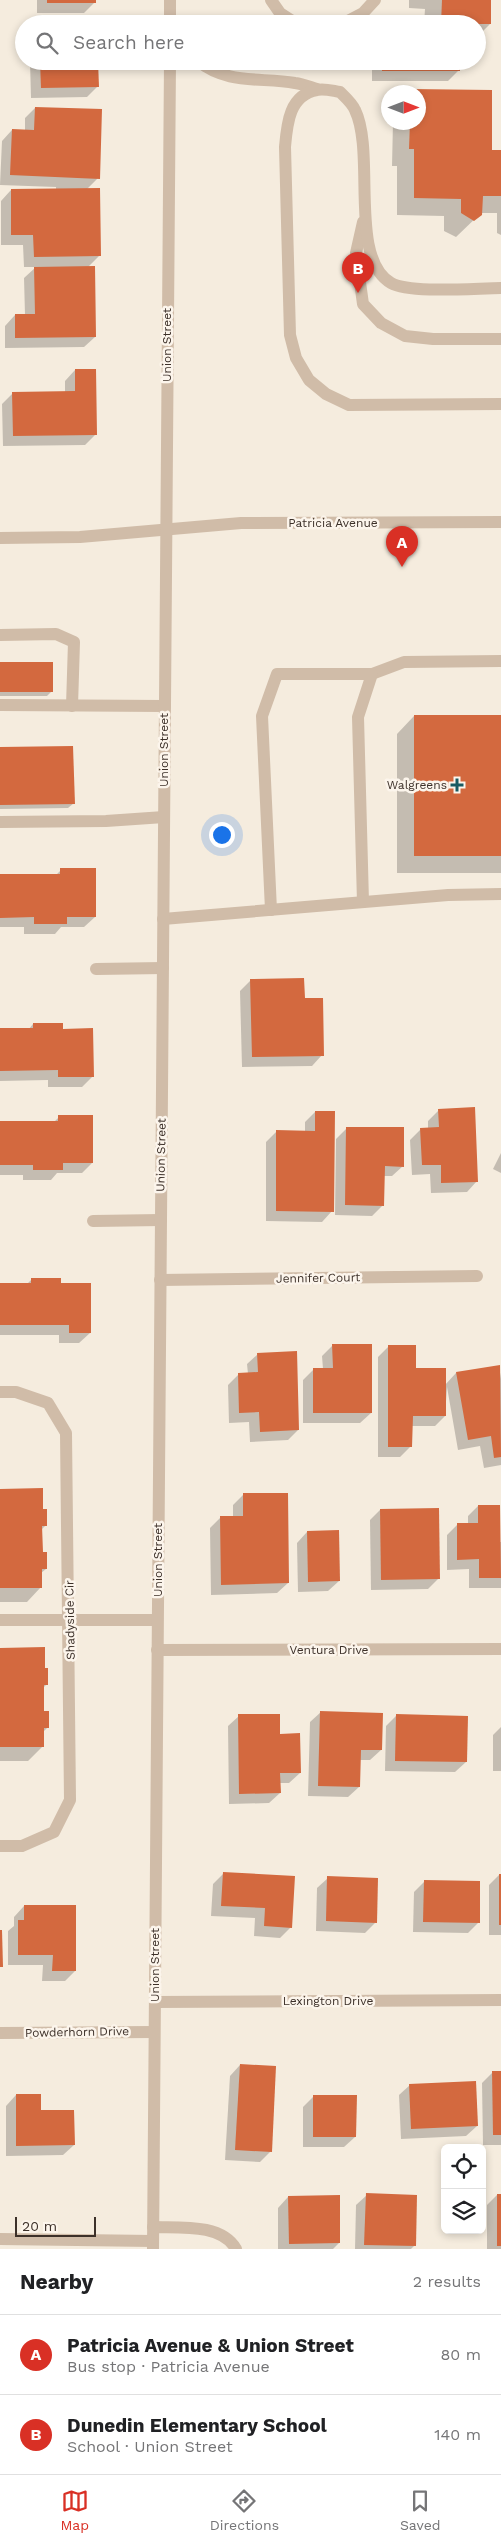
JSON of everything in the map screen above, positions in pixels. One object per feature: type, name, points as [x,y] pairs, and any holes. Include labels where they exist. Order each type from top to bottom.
[{"type":"street","points":[[170,0],[170,15]]},
{"type":"street","points":[[271,0],[284,15]]},
{"type":"street","points":[[358,15],[375,0]]},
{"type":"street","name":"Union Street","points":[[153,2245],[170,70]]},
{"type":"street","points":[[211,70],[238,79],[295,83],[340,92],[355,109],[364,145],[364,214],[370,251],[378,270],[391,283],[412,289],[501,288]]},
{"type":"street","points":[[318,89],[299,97],[288,117],[286,147],[290,335],[296,358],[309,380],[326,394],[349,405],[501,404]]},
{"type":"street","points":[[364,214],[356,253],[363,304],[381,324],[405,336],[433,339],[501,339]]},
{"type":"street","name":"Patricia Avenue","points":[[0,538],[80,537],[241,523],[501,522]]},
{"type":"street","points":[[0,635],[56,634],[74,642],[72,706]]},
{"type":"street","points":[[271,910],[262,716],[277,674],[372,674],[404,662],[501,661]]},
{"type":"street","points":[[363,902],[358,717],[372,674]]},
{"type":"street","points":[[0,705],[165,706]]},
{"type":"street","points":[[0,822],[106,821],[164,817]]},
{"type":"street","points":[[163,919],[448,895],[501,894]]},
{"type":"street","points":[[96,969],[163,968]]},
{"type":"street","points":[[93,1220],[161,1220]]},
{"type":"street","name":"Jennifer Court","points":[[160,1280],[477,1276]]},
{"type":"street","name":"Shadyside Cir","points":[[0,1392],[16,1392],[48,1403],[66,1433],[70,1620],[70,1800],[54,1832],[22,1846],[0,1846]]},
{"type":"street","points":[[0,1620],[157,1620]]},
{"type":"street","name":"Ventura Drive","points":[[157,1650],[501,1649]]},
{"type":"street","name":"Lexington Drive","points":[[155,2002],[501,2000]]},
{"type":"street","name":"Powderhorn Drive","points":[[0,2033],[154,2032]]},
{"type":"street","points":[[153,2227],[190,2228],[217,2232],[233,2243],[236,2249]]},
{"type":"street","points":[[0,2239],[42,2245],[153,2245]]},
{"type":"building","points":[[47,0],[96,0],[96,3],[47,3]]},
{"type":"building","points":[[442,0],[491,0],[491,24],[486,24],[486,15],[441,15]]},
{"type":"building","points":[[40,70],[98,70],[99,87],[41,88]]},
{"type":"building","points":[[382,70],[460,70],[460,71]]},
{"type":"building","points":[[426,89],[492,90],[492,150],[501,150],[501,196],[483,196],[482,215],[474,221],[461,213],[461,199],[414,198],[414,149],[409,149],[410,130],[426,130]]},
{"type":"building","points":[[35,107],[102,109],[100,179],[10,175],[12,129],[34,130]]},
{"type":"building","points":[[100,188],[101,256],[34,257],[33,235],[11,235],[11,189]]},
{"type":"building","points":[[95,266],[96,337],[15,338],[15,314],[35,314],[34,267]]},
{"type":"building","points":[[75,369],[96,369],[97,435],[13,436],[12,392],[75,391]]},
{"type":"building","points":[[0,662],[53,662],[53,692],[0,692]]},
{"type":"building","name":"Walgreens","points":[[414,715],[501,715],[501,856],[414,856]]},
{"type":"building","points":[[73,746],[75,804],[0,805],[0,747]]},
{"type":"building","points":[[60,868],[96,868],[96,917],[67,917],[67,924],[34,924],[34,917],[0,918],[0,874],[60,874]]},
{"type":"building","points":[[304,978],[305,998],[323,998],[324,1056],[252,1057],[250,979]]},
{"type":"building","points":[[33,1023],[63,1023],[63,1029],[93,1028],[94,1077],[58,1077],[58,1070],[0,1071],[0,1028],[33,1028]]},
{"type":"building","points":[[475,1107],[478,1182],[441,1183],[441,1165],[422,1165],[420,1128],[439,1127],[438,1109]]},
{"type":"building","points":[[315,1111],[335,1111],[334,1212],[276,1211],[276,1130],[315,1131]]},
{"type":"building","points":[[58,1115],[93,1115],[93,1163],[63,1163],[63,1170],[33,1170],[33,1165],[0,1165],[0,1121],[58,1121]]},
{"type":"building","points":[[346,1127],[404,1127],[404,1167],[385,1166],[384,1206],[345,1205]]},
{"type":"building","points":[[31,1278],[61,1278],[61,1283],[91,1283],[91,1333],[69,1333],[69,1325],[0,1325],[0,1283],[31,1283]]},
{"type":"building","points":[[332,1344],[372,1344],[372,1413],[313,1413],[313,1368],[333,1368]]},
{"type":"building","points":[[388,1345],[416,1345],[416,1368],[446,1368],[446,1416],[413,1416],[412,1447],[388,1447]]},
{"type":"building","points":[[297,1351],[299,1430],[260,1432],[259,1412],[239,1413],[238,1373],[258,1372],[257,1353]]},
{"type":"building","points":[[500,1365],[501,1457],[494,1458],[491,1436],[468,1440],[456,1372]]},
{"type":"building","points":[[43,1488],[43,1509],[47,1509],[47,1526],[42,1526],[43,1552],[47,1552],[47,1569],[42,1569],[42,1588],[0,1588],[0,1489]]},
{"type":"building","points":[[243,1493],[288,1493],[289,1583],[221,1585],[220,1516],[243,1516]]},
{"type":"building","points":[[478,1505],[500,1505],[501,1578],[479,1578],[479,1559],[457,1560],[457,1523],[478,1523]]},
{"type":"building","points":[[439,1508],[440,1579],[381,1580],[380,1509]]},
{"type":"building","points":[[339,1530],[340,1581],[308,1582],[307,1531]]},
{"type":"building","points":[[45,1647],[45,1668],[48,1668],[48,1685],[44,1685],[44,1711],[49,1711],[49,1728],[44,1728],[44,1747],[0,1747],[0,1648]]},
{"type":"building","points":[[320,1711],[383,1713],[382,1750],[361,1750],[360,1787],[318,1786]]},
{"type":"building","points":[[238,1714],[280,1714],[280,1734],[300,1733],[301,1773],[280,1773],[281,1793],[239,1794]]},
{"type":"building","points":[[396,1714],[468,1716],[467,1762],[395,1761]]},
{"type":"building","points":[[223,1872],[295,1876],[292,1928],[264,1926],[265,1908],[221,1906]]},
{"type":"building","points":[[499,1874],[501,1874],[501,1925],[499,1925]]},
{"type":"building","points":[[327,1876],[378,1878],[377,1923],[326,1921]]},
{"type":"building","points":[[424,1880],[480,1881],[480,1923],[423,1922]]},
{"type":"building","points":[[24,1905],[76,1905],[76,1971],[52,1971],[53,1955],[18,1955],[18,1920],[24,1920]]},
{"type":"building","points":[[0,1930],[2,1930],[3,1967],[0,1967]]},
{"type":"building","points":[[240,2064],[276,2066],[272,2152],[235,2150]]},
{"type":"building","points":[[492,2071],[501,2071],[501,2135],[493,2135]]},
{"type":"building","points":[[476,2081],[478,2126],[411,2129],[409,2084]]},
{"type":"building","points":[[16,2094],[41,2094],[41,2110],[74,2110],[75,2145],[16,2146]]},
{"type":"building","points":[[313,2095],[357,2095],[356,2137],[313,2137]]},
{"type":"building","points":[[366,2193],[417,2195],[416,2246],[364,2245]]},
{"type":"building","points":[[497,2194],[501,2194],[501,2246],[497,2246]]},
{"type":"building","points":[[340,2195],[340,2243],[289,2244],[288,2196]]},
{"type":"place","name":"Dunedin Elementary School","points":[[358,293]]},
{"type":"place","name":"Patricia Avenue & Union Street","points":[[402,567]]},
{"type":"place","name":"Walgreens","points":[[457,785]]}]
